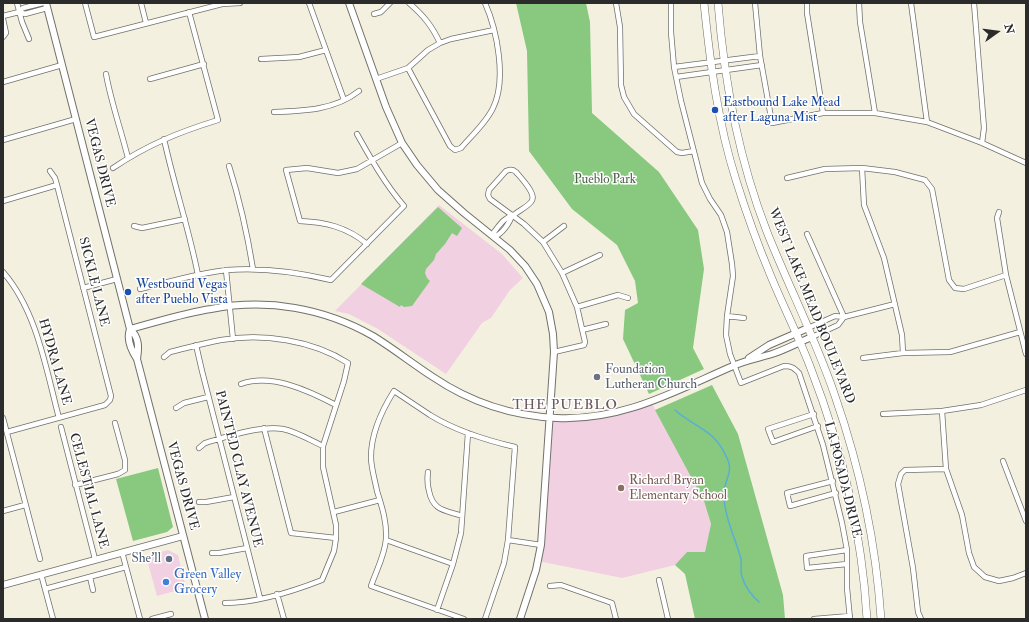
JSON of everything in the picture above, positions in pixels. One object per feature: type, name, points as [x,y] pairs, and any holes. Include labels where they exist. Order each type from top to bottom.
[{"type":"main road","name":"WEST LAKE MEAD BOULEVARD","points":[[704,3],[707,39],[721,123],[735,178],[754,236],[800,342],[822,398],[853,508],[868,619]]},
{"type":"main road","name":"WEST LAKE MEAD BOULEVARD","points":[[718,3],[723,61],[748,175],[766,230],[812,337],[837,401],[850,440],[873,543],[881,619]]},
{"type":"street","points":[[17,3],[29,39]]},
{"type":"street","points":[[85,3],[94,37],[222,4],[240,3]]},
{"type":"street","points":[[141,3],[146,23]]},
{"type":"street","points":[[309,3],[344,100]]},
{"type":"street","points":[[349,3],[392,123],[402,143],[417,165],[438,190],[517,256],[537,284],[551,320],[554,352],[541,545],[536,570],[520,619]]},
{"type":"street","points":[[374,14],[381,12],[390,3]]},
{"type":"street","points":[[409,3],[433,28],[440,43]]},
{"type":"street","points":[[408,68],[450,146],[455,150],[461,148],[488,118],[498,95],[500,82],[499,59],[494,30],[490,14],[485,3]]},
{"type":"street","points":[[616,3],[620,27],[621,84],[626,103],[634,114],[677,152],[682,153],[694,151]]},
{"type":"street","points":[[671,3],[671,32],[674,67],[681,101],[702,183],[710,199],[721,215],[727,232],[733,276],[727,316],[726,339],[734,366]]},
{"type":"street","points":[[754,3],[760,56],[772,123],[823,113],[875,113],[927,122],[982,143],[1026,163]]},
{"type":"street","points":[[807,3],[807,13],[823,113]]},
{"type":"street","points":[[859,3],[860,22],[875,113]]},
{"type":"street","points":[[911,3],[927,122]]},
{"type":"street","points":[[974,3],[984,128],[982,143]]},
{"type":"street","points":[[3,16],[19,12],[25,14],[46,5]]},
{"type":"street","name":"VEGAS DRIVE","points":[[46,5],[130,329],[135,334],[139,348],[138,359],[205,619]]},
{"type":"street","points":[[113,168],[128,158],[164,139],[218,120],[189,12]]},
{"type":"street","points":[[3,19],[6,33],[4,36]]},
{"type":"street","points":[[376,79],[408,68],[428,50],[440,43],[494,30]]},
{"type":"street","points":[[261,59],[299,57],[326,50]]},
{"type":"street","points":[[674,67],[760,56]]},
{"type":"street","points":[[150,79],[204,64]]},
{"type":"street","points":[[3,82],[62,66]]},
{"type":"street","points":[[676,77],[762,66]]},
{"type":"street","points":[[106,74],[128,158]]},
{"type":"street","points":[[274,112],[310,111],[324,108],[353,96],[359,91]]},
{"type":"street","points":[[3,140],[76,119]]},
{"type":"street","points":[[140,288],[226,270],[277,270],[331,280],[404,206],[394,196],[357,134]]},
{"type":"street","points":[[164,139],[171,171],[192,245],[198,275]]},
{"type":"street","points":[[367,244],[356,235],[334,225],[317,222],[300,222],[286,170],[307,168],[338,173],[357,169],[402,143]]},
{"type":"street","points":[[229,166],[247,231],[253,269]]},
{"type":"street","points":[[862,168],[864,206],[884,258],[896,304],[902,335],[903,353]]},
{"type":"street","points":[[787,178],[825,169],[862,168],[895,172],[925,180],[932,190],[949,280],[955,288],[964,289],[1006,275]]},
{"type":"street","points":[[494,237],[494,232],[506,216],[512,215],[534,198],[532,193],[516,172],[511,169],[506,171],[489,190],[488,195],[490,199],[512,215],[524,224],[542,242],[562,273],[577,307],[585,342],[584,345],[554,352]]},
{"type":"street","name":"SICKLE LANE","points":[[50,171],[55,178],[57,185],[111,396],[110,400],[105,405],[58,418]]},
{"type":"street","points":[[3,201],[57,185]]},
{"type":"street","points":[[999,212],[997,218],[1006,275],[1026,354]]},
{"type":"street","points":[[494,237],[499,235],[511,221],[512,215]]},
{"type":"street","points":[[134,226],[142,228],[185,219]]},
{"type":"street","points":[[500,224],[505,228]]},
{"type":"street","points":[[542,242],[564,226]]},
{"type":"street","points":[[807,234],[844,317]]},
{"type":"street","points":[[562,273],[600,255]]},
{"type":"street","points":[[226,270],[233,339]]},
{"type":"street","name":"HYDRA LANE","points":[[3,272],[5,278],[17,292],[34,325],[58,418]]},
{"type":"street","points":[[83,288],[117,279]]},
{"type":"street","points":[[577,307],[618,295],[628,298]]},
{"type":"street","points":[[130,329],[197,311],[230,306],[261,304],[288,307],[334,318],[356,327],[375,337],[434,378],[470,397],[507,410],[550,417],[586,417],[630,409],[650,402],[734,366],[769,345],[835,316],[844,317],[896,304]]},
{"type":"street","points":[[727,316],[744,318]]},
{"type":"street","points":[[742,362],[773,354],[812,337],[838,325],[844,317]]},
{"type":"street","points":[[582,330],[606,324]]},
{"type":"street","points":[[863,358],[903,353],[950,352],[1020,332]]},
{"type":"street","points":[[164,357],[170,352],[221,340],[255,338],[297,342],[324,350],[348,363],[322,446],[323,468],[336,525],[334,551],[322,580],[277,594],[234,603],[225,603]]},
{"type":"street","name":"PAINTED CLAY AVENUE","points":[[196,346],[260,598]]},
{"type":"street","name":"LA POSADA DRIVE","points":[[734,366],[742,383],[784,366],[790,366],[799,373],[818,426],[836,493],[847,550],[850,617]]},
{"type":"street","points":[[241,384],[246,382],[261,381],[274,382],[299,388],[336,404]]},
{"type":"street","points":[[883,414],[942,411],[981,405],[1026,390]]},
{"type":"street","points":[[464,619],[371,586],[384,550],[386,540],[386,524],[373,472],[371,446],[385,406],[394,391],[431,416],[468,433],[497,443],[515,447],[508,540],[502,569],[485,619]]},
{"type":"street","points":[[176,408],[184,403],[208,397]]},
{"type":"street","points":[[942,411],[946,469],[962,515],[969,553],[974,566],[985,576],[999,581],[1013,578],[1026,572]]},
{"type":"street","points":[[814,414],[768,429],[773,442],[818,426]]},
{"type":"street","points":[[3,418],[40,559]]},
{"type":"street","points":[[7,432],[58,418]]},
{"type":"street","points":[[76,485],[118,474],[125,470],[125,460],[115,423]]},
{"type":"street","name":"CELESTIAL LANE","points":[[61,427],[95,560]]},
{"type":"street","points":[[199,448],[205,443],[264,428],[283,429],[322,446]]},
{"type":"street","points":[[264,428],[291,533],[336,538]]},
{"type":"street","points":[[437,610],[453,564],[460,533],[468,433]]},
{"type":"street","points":[[1003,461],[1026,521]]},
{"type":"street","points":[[921,619],[918,612],[913,568],[898,484],[900,474],[904,470],[946,469]]},
{"type":"street","points":[[428,472],[426,482],[433,504],[438,508],[462,516]]},
{"type":"street","points":[[833,481],[787,493],[790,506],[836,493]]},
{"type":"street","points":[[199,502],[234,498]]},
{"type":"street","points":[[334,512],[380,500]]},
{"type":"street","points":[[3,511],[25,505]]},
{"type":"street","points":[[3,584],[183,536]]},
{"type":"street","points":[[386,540],[453,564]]},
{"type":"street","points":[[508,540],[541,545]]},
{"type":"street","points":[[212,553],[219,554],[247,548]]},
{"type":"street","points":[[847,550],[806,556],[807,568],[847,564]]},
{"type":"street","points":[[122,552],[140,619]]},
{"type":"street","points":[[45,589],[126,567]]},
{"type":"street","points":[[41,574],[53,619]]},
{"type":"street","points":[[90,577],[93,590]]},
{"type":"street","points":[[659,580],[668,619]]},
{"type":"street","points":[[550,586],[561,585],[612,603],[616,619]]},
{"type":"street","points":[[277,594],[284,619]]},
{"type":"street","points":[[152,619],[171,614]]},
{"type":"street","points":[[814,619],[850,617]]},
{"type":"shaded area","points":[[439,205],[502,254],[523,278],[510,290],[491,318],[482,323],[446,374],[378,329],[349,314],[335,311]]},
{"type":"shaded area","name":"Richard Bryan Elementary School","points":[[651,402],[691,474],[704,501],[711,524],[705,552],[687,552],[675,565],[622,578],[538,561],[550,417],[580,418]]},
{"type":"shaded area","points":[[168,550],[178,555],[186,588],[157,596],[146,556]]},
{"type":"green space","name":"Pueblo Park","points":[[516,3],[586,3],[590,22],[592,113],[659,172],[698,230],[704,269],[693,348],[704,369],[649,394],[623,339],[625,310],[638,303],[635,281],[617,245],[572,209],[529,151],[527,51]]},
{"type":"green space","points":[[438,207],[462,228],[457,236],[452,233],[436,254],[434,260],[426,269],[425,273],[430,281],[412,306],[404,307],[401,305],[400,307],[361,284]]},
{"type":"green space","points":[[712,385],[738,434],[783,595],[785,619],[695,619],[685,574],[675,565],[687,552],[705,552],[711,524],[704,501],[655,410]]},
{"type":"green space","points":[[158,468],[173,527],[167,532],[133,541],[116,479]]},
{"type":"waterway","points":[[675,410],[709,434],[721,447],[726,456],[729,467],[724,488],[724,502],[726,511],[741,559],[742,577],[753,596],[759,602]]},
{"type":"place","name":"Eastbound Lake Mead after Laguna Mist","points":[[715,110]]},
{"type":"place","name":"Westbound Vegas after Pueblo Vista","points":[[128,292]]},
{"type":"place","name":"Foundation Lutheran Church","points":[[597,377]]},
{"type":"place","name":"Richard Bryan Elementary School","points":[[621,488]]},
{"type":"place","name":"She’ll","points":[[169,559]]},
{"type":"place","name":"Green Valley Grocery","points":[[166,582]]},
{"type":"district","name":"THE PUEBLO","points":[[565,406]]}]
